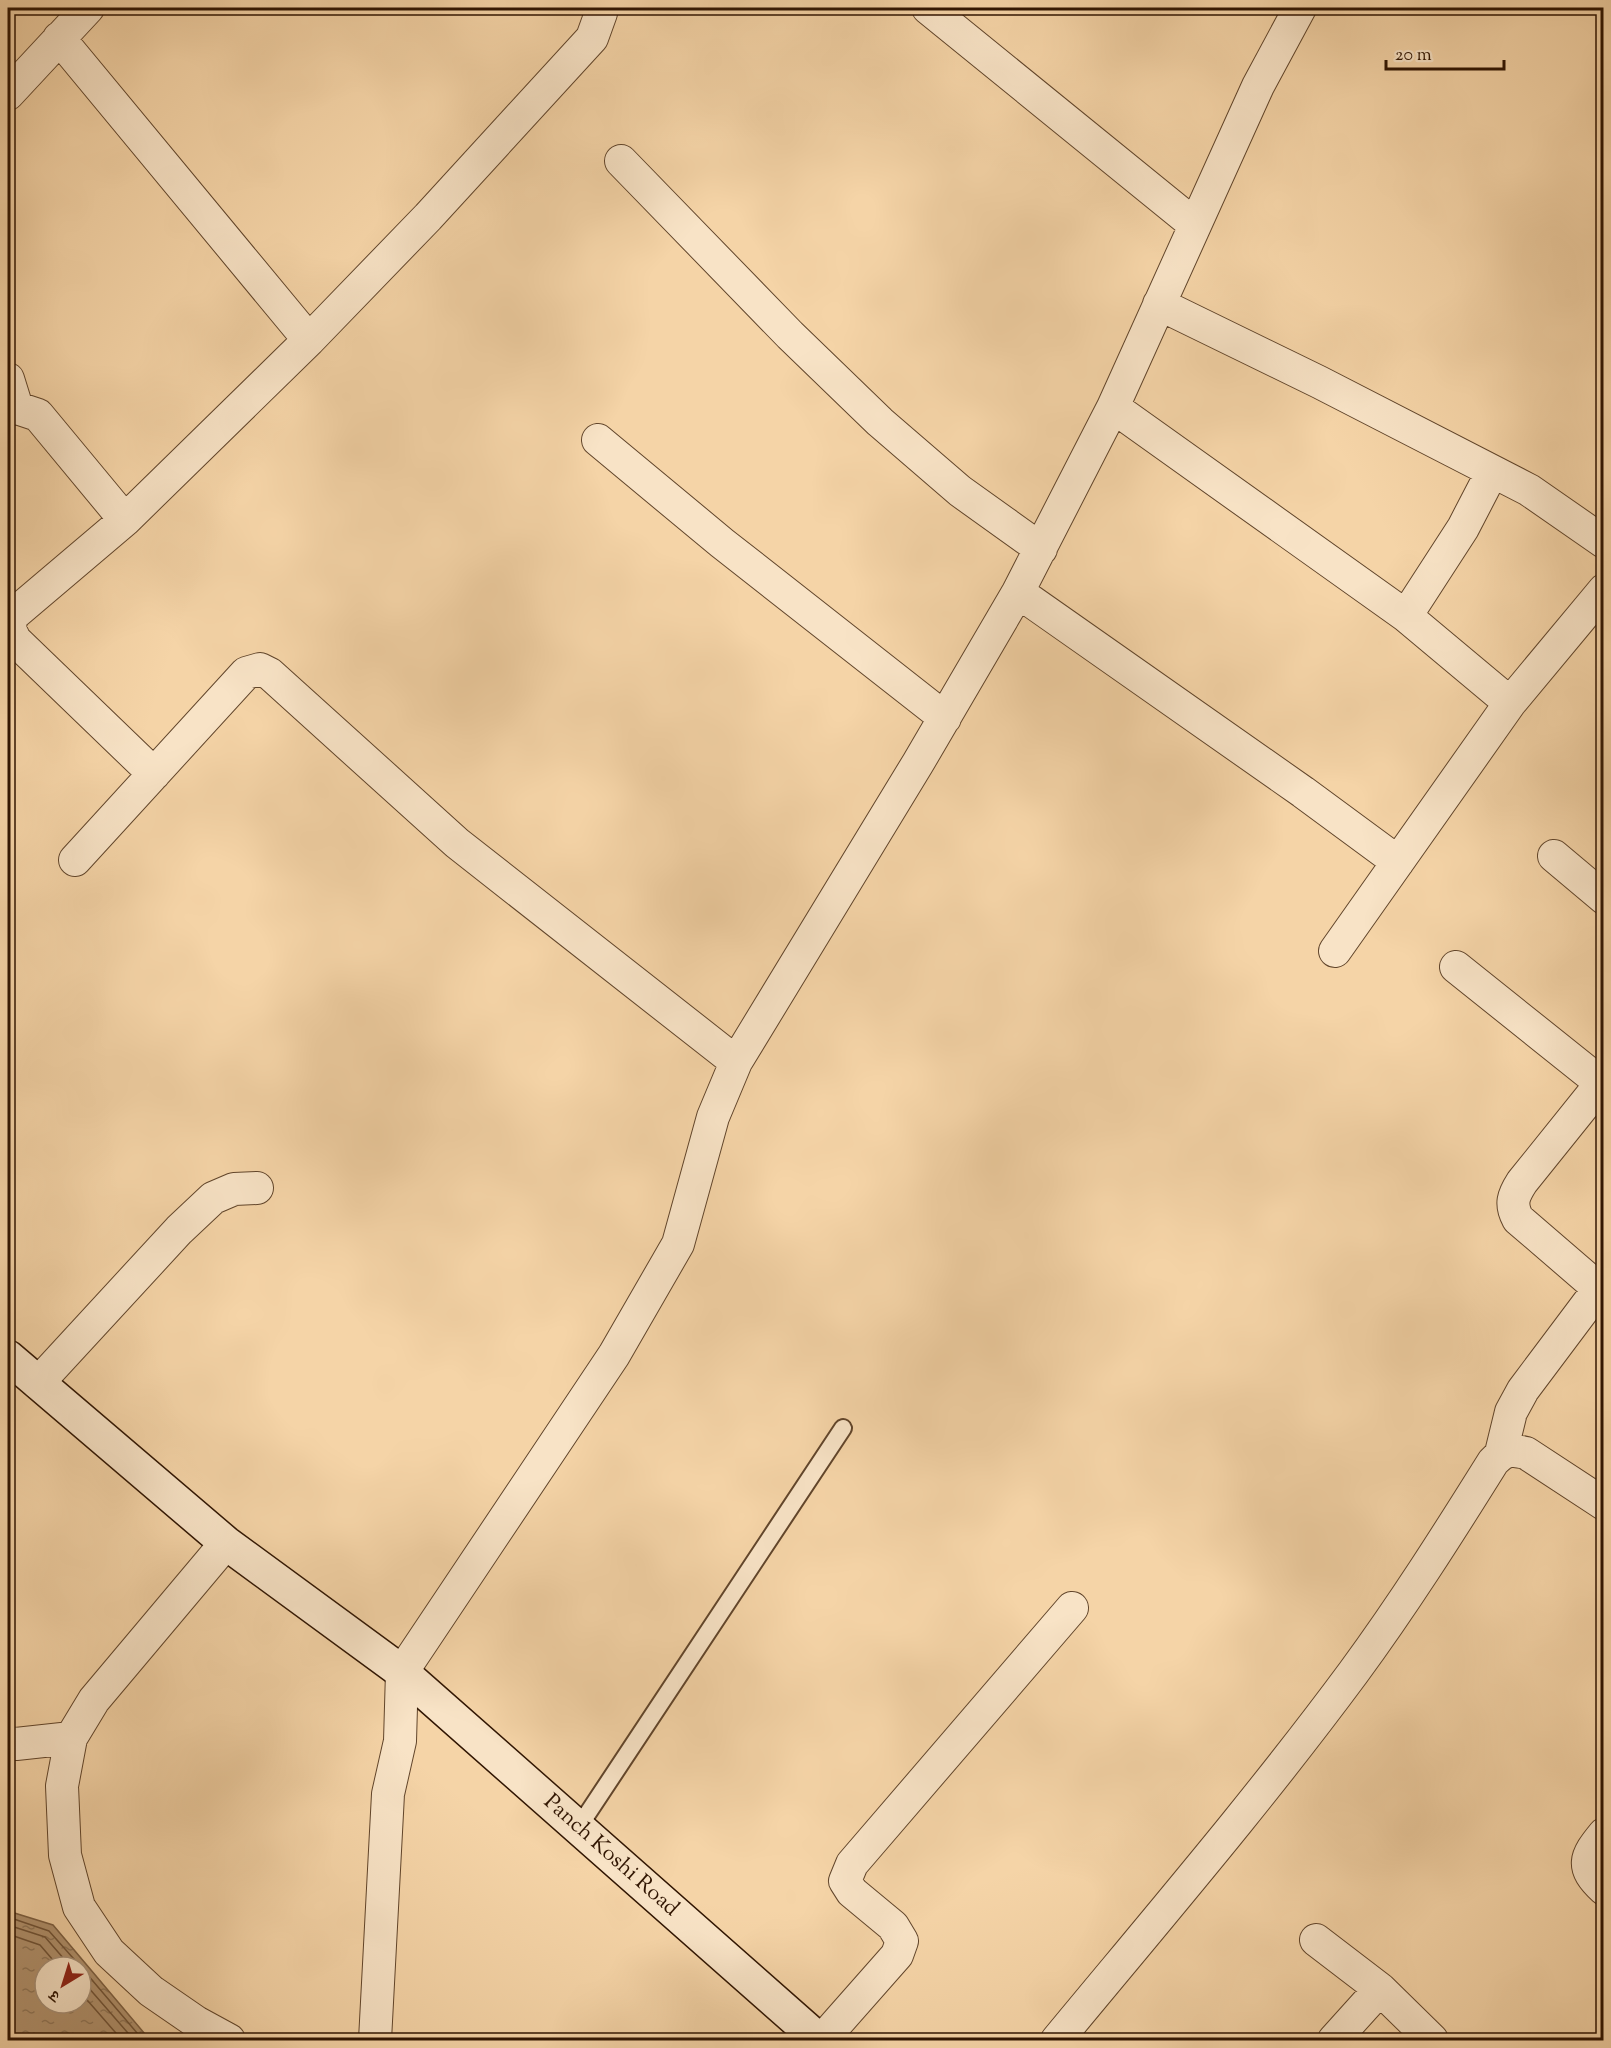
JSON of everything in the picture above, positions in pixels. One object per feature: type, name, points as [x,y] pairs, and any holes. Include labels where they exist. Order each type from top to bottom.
[{"type":"street","points":[[8,94],[88,8]]},
{"type":"street","points":[[154,774],[15,640],[9,627],[13,615],[125,520],[309,340],[429,217],[592,38],[601,13],[600,8]]},
{"type":"street","points":[[928,8],[1195,225]]},
{"type":"street","points":[[375,2040],[387,1794],[400,1740],[402,1672],[614,1355],[678,1244],[713,1117],[735,1062],[945,718],[1018,592],[1113,407],[1258,86],[1300,8]]},
{"type":"street","points":[[59,38],[309,340]]},
{"type":"street","points":[[621,161],[790,335],[880,422],[960,491],[1041,549]]},
{"type":"street","points":[[1159,304],[1319,382],[1529,490],[1604,542]]},
{"type":"street","points":[[8,379],[13,409],[38,415],[125,520]]},
{"type":"street","points":[[1113,407],[1406,616],[1510,703]]},
{"type":"street","points":[[598,440],[722,543],[945,718]]},
{"type":"street","points":[[1406,616],[1463,528],[1492,472]]},
{"type":"street","points":[[1335,951],[1510,703],[1604,590]]},
{"type":"street","points":[[1018,592],[1303,792],[1398,862]]},
{"type":"street","points":[[75,860],[246,673],[260,669],[279,682],[457,843],[735,1062]]},
{"type":"street","points":[[1554,856],[1604,898]]},
{"type":"street","points":[[1057,2040],[1273,1778],[1347,1681],[1414,1586],[1501,1453],[1511,1412],[1523,1390],[1601,1292],[1518,1219],[1512,1209],[1513,1196],[1522,1182],[1602,1082],[1456,967]]},
{"type":"street","points":[[39,1383],[179,1230],[213,1198],[234,1189],[257,1188]]},
{"type":"street","name":"Panch Koshi Road","points":[[8,1357],[226,1543],[402,1672],[820,2040]]},
{"type":"street","points":[[1501,1453],[1512,1450],[1526,1453],[1604,1504]]},
{"type":"street","points":[[226,1543],[94,1700],[71,1738],[62,1786],[65,1855],[79,1907],[109,1952],[151,1991],[196,2022],[229,2040]]},
{"type":"street","points":[[820,2040],[897,1955],[902,1941],[893,1926],[852,1892],[845,1881],[852,1864],[1072,1608]]},
{"type":"street","points":[[8,1743],[71,1738]]},
{"type":"street","points":[[1604,1834],[1592,1848],[1587,1863],[1592,1878],[1604,1889]]},
{"type":"street","points":[[1316,1940],[1380,1989],[1432,2040]]},
{"type":"street","points":[[1334,2040],[1380,1989]]},
{"type":"lane","points":[[578,1828],[843,1428]]},
{"type":"water","points":[[8,1911],[53,1925],[78,1955],[33,1955],[33,2015],[93,2015],[93,1972],[150,2040],[8,2040]]}]
